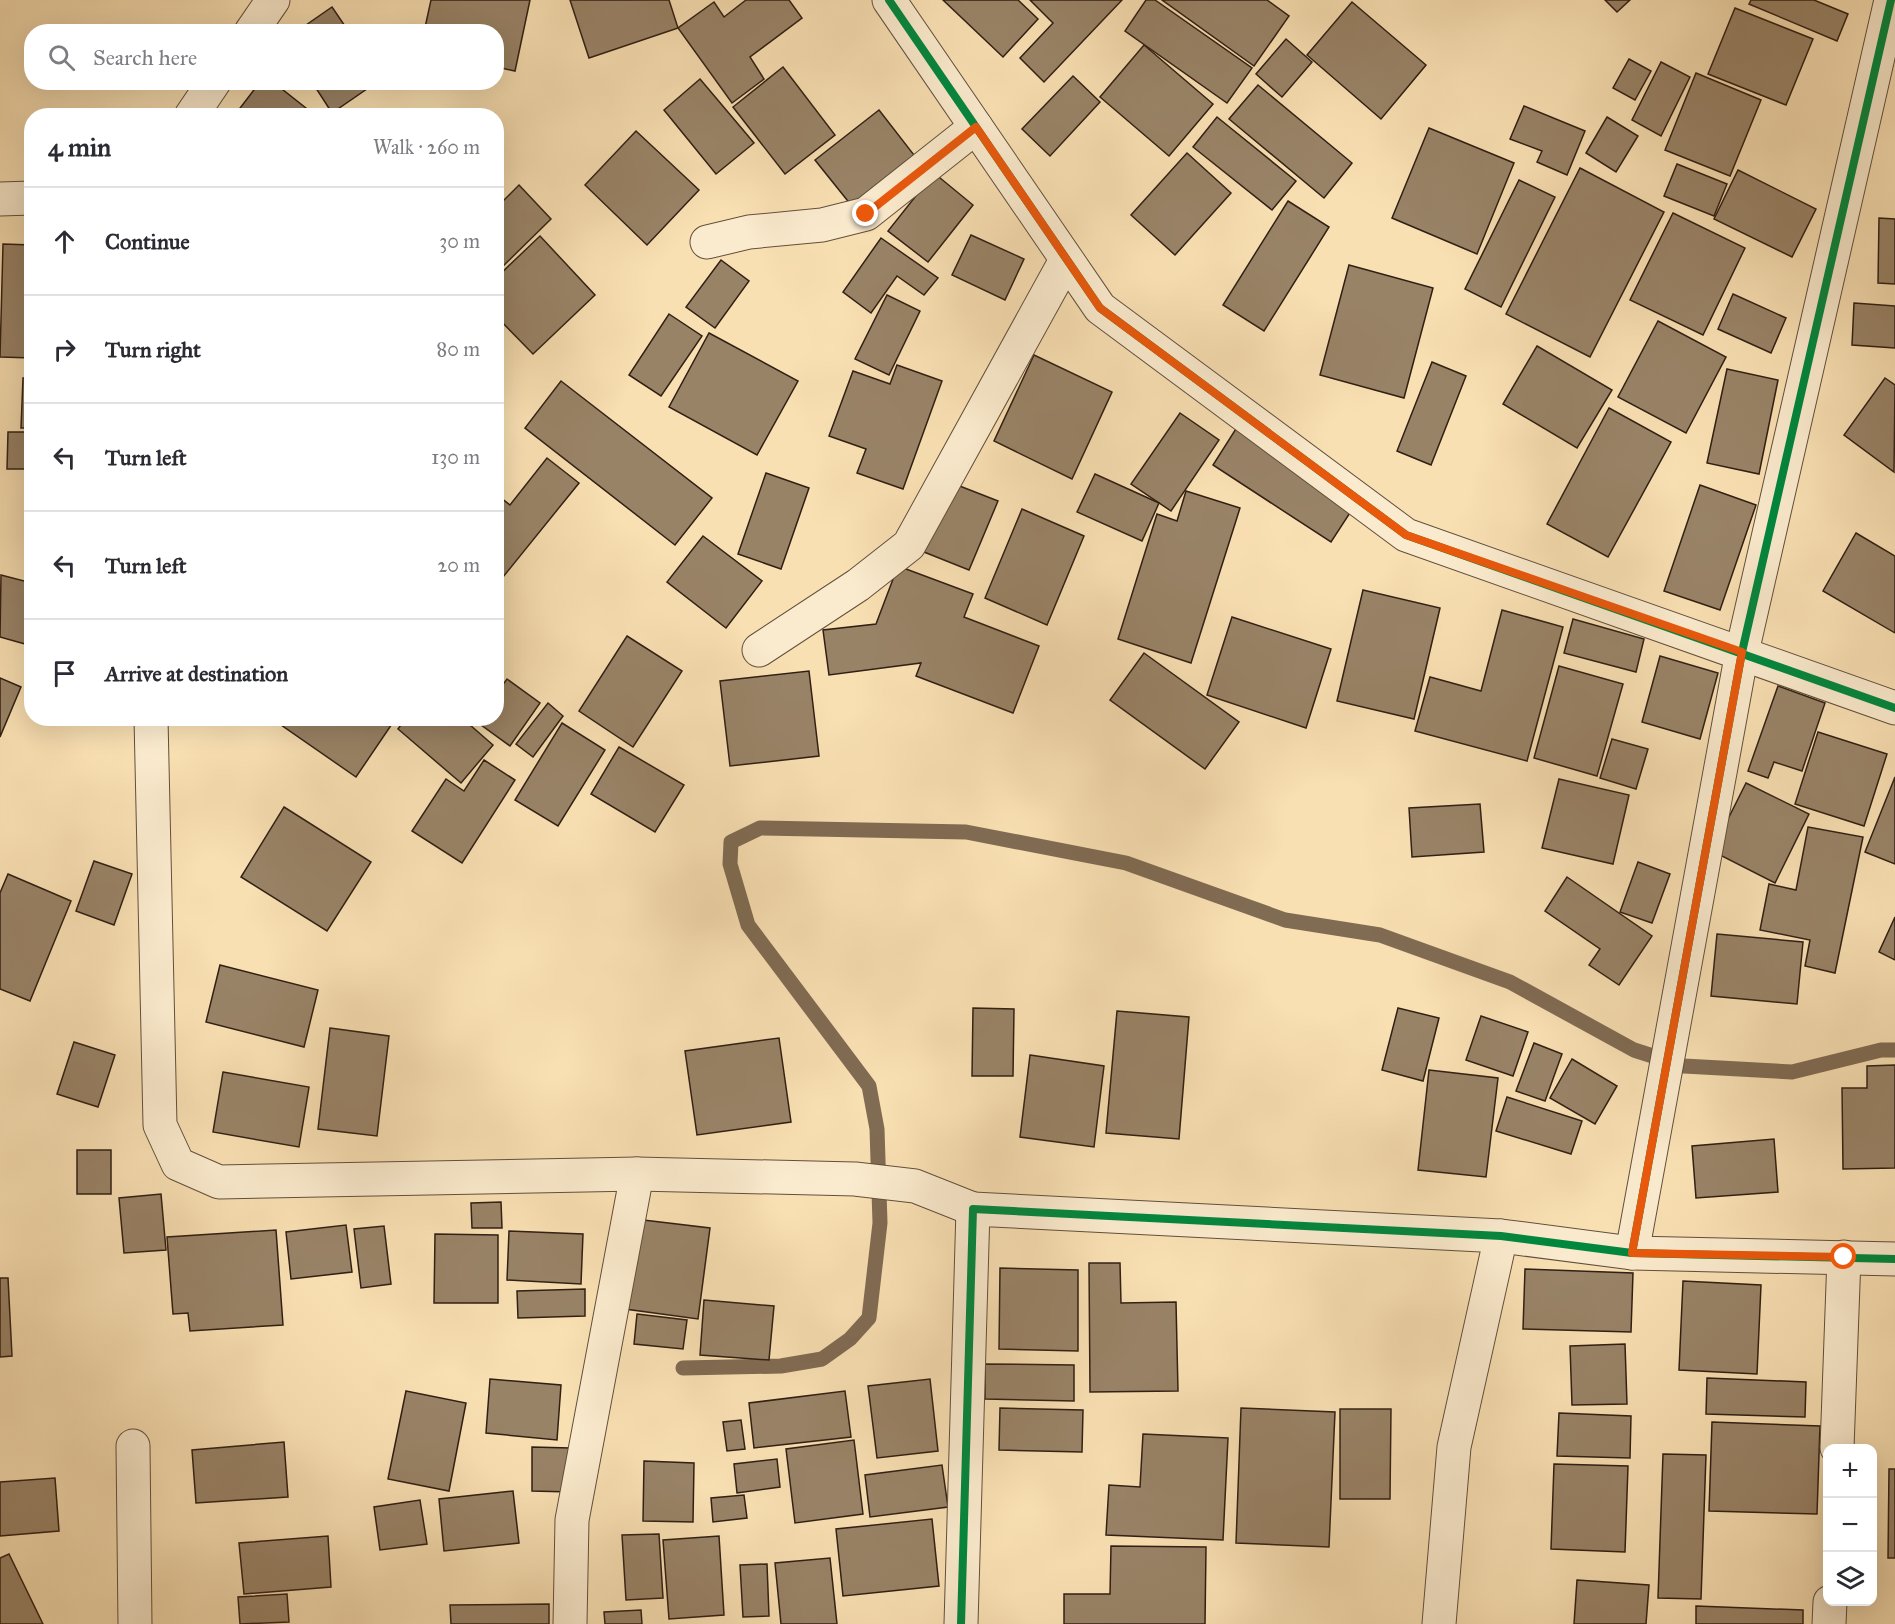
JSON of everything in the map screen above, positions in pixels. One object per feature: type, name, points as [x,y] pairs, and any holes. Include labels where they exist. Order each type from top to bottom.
[{"type":"street","points":[[256,24],[273,0]]},
{"type":"street","points":[[889,0],[1100,308],[1406,535],[1895,708]]},
{"type":"street","points":[[1632,1253],[1742,652],[1891,0]]},
{"type":"street","points":[[196,108],[209,90]]},
{"type":"street","points":[[707,242],[749,232],[822,225],[866,214],[976,127]]},
{"type":"street","points":[[0,199],[24,198]]},
{"type":"street","points":[[759,650],[858,585],[909,545],[1066,260]]},
{"type":"street","points":[[151,726],[160,1125],[178,1164],[219,1182],[636,1174],[855,1179],[915,1186],[973,1209],[1501,1236],[1632,1253],[1895,1259]]},
{"type":"street","points":[[570,1624],[572,1520],[636,1174]]},
{"type":"street","points":[[961,1624],[973,1209]]},
{"type":"street","points":[[1439,1624],[1454,1447],[1501,1236]]},
{"type":"street","points":[[1837,1444],[1844,1257]]},
{"type":"street","points":[[133,1446],[135,1624]]},
{"type":"street","points":[[1829,1624],[1830,1606]]},
{"type":"building","points":[[431,0],[530,0],[515,71],[504,69],[504,24],[426,24]]},
{"type":"building","points":[[570,0],[669,0],[678,28],[589,58]]},
{"type":"building","points":[[746,0],[789,0],[802,18],[750,57],[764,79],[732,103],[678,28],[714,2],[724,17]]},
{"type":"building","points":[[943,0],[1018,0],[1038,19],[1003,57]]},
{"type":"building","points":[[1030,0],[1122,0],[1044,82],[1020,58],[1053,23]]},
{"type":"building","points":[[1146,0],[1155,0],[1252,68],[1227,103],[1125,31]]},
{"type":"building","points":[[1162,0],[1267,0],[1289,16],[1254,66]]},
{"type":"building","points":[[1605,0],[1630,0],[1617,12]]},
{"type":"building","points":[[1751,0],[1814,0],[1848,14],[1837,41],[1749,4]]},
{"type":"building","points":[[1352,2],[1426,65],[1381,119],[1307,55]]},
{"type":"building","points":[[332,7],[344,24],[308,24]]},
{"type":"building","points":[[1735,8],[1813,39],[1786,105],[1708,74]]},
{"type":"building","points":[[1286,39],[1312,62],[1282,97],[1256,74]]},
{"type":"building","points":[[1144,45],[1213,104],[1169,156],[1100,97]]},
{"type":"building","points":[[1629,59],[1651,71],[1635,100],[1613,88]]},
{"type":"building","points":[[1661,62],[1690,77],[1661,136],[1632,120]]},
{"type":"building","points":[[783,67],[835,135],[785,174],[733,107]]},
{"type":"building","points":[[1696,73],[1761,100],[1730,176],[1665,150]]},
{"type":"building","points":[[1073,76],[1100,102],[1050,156],[1022,129]]},
{"type":"building","points":[[700,79],[754,143],[716,174],[664,110]]},
{"type":"building","points":[[1258,85],[1352,163],[1324,198],[1229,119]]},
{"type":"building","points":[[254,90],[283,90],[306,108],[240,108]]},
{"type":"building","points":[[317,90],[365,90],[339,108],[329,108]]},
{"type":"building","points":[[1524,106],[1585,131],[1567,175],[1537,162],[1542,151],[1510,139]]},
{"type":"building","points":[[879,110],[914,155],[851,205],[815,160]]},
{"type":"building","points":[[1217,117],[1296,181],[1272,210],[1193,147]]},
{"type":"building","points":[[1607,117],[1638,136],[1616,172],[1586,153]]},
{"type":"building","points":[[1429,128],[1514,163],[1477,254],[1392,218]]},
{"type":"building","points":[[636,131],[699,190],[647,245],[585,185]]},
{"type":"building","points":[[1187,153],[1231,193],[1175,255],[1131,215]]},
{"type":"building","points":[[1677,164],[1727,184],[1714,216],[1664,196]]},
{"type":"building","points":[[1580,168],[1664,212],[1590,357],[1506,314]]},
{"type":"building","points":[[1738,170],[1816,209],[1792,257],[1714,219]]},
{"type":"building","points":[[934,173],[973,205],[928,262],[888,231]]},
{"type":"building","points":[[1519,180],[1555,197],[1501,307],[1465,289]]},
{"type":"building","points":[[519,185],[551,219],[504,265],[504,200]]},
{"type":"building","points":[[1288,201],[1329,227],[1264,331],[1223,305]]},
{"type":"building","points":[[1673,213],[1745,248],[1703,335],[1630,300]]},
{"type":"building","points":[[1879,218],[1895,219],[1895,284],[1878,283]]},
{"type":"building","points":[[971,235],[1024,259],[1005,300],[952,275]]},
{"type":"building","points":[[540,236],[595,295],[533,354],[504,324],[504,270]]},
{"type":"building","points":[[881,238],[938,278],[924,295],[897,276],[871,313],[843,292]]},
{"type":"building","points":[[3,244],[24,245],[24,358],[0,357]]},
{"type":"building","points":[[721,260],[749,281],[715,328],[686,307]]},
{"type":"building","points":[[1349,265],[1433,288],[1404,398],[1320,375]]},
{"type":"building","points":[[1733,294],[1786,318],[1771,353],[1718,329]]},
{"type":"building","points":[[887,295],[920,311],[889,375],[855,359]]},
{"type":"building","points":[[1854,303],[1895,306],[1895,348],[1852,345]]},
{"type":"building","points":[[669,314],[702,336],[661,396],[629,375]]},
{"type":"building","points":[[1658,321],[1726,357],[1686,433],[1618,397]]},
{"type":"building","points":[[709,333],[798,381],[757,455],[669,407]]},
{"type":"building","points":[[1537,346],[1612,390],[1577,448],[1503,404]]},
{"type":"building","points":[[1034,355],[1112,392],[1072,479],[994,441]]},
{"type":"building","points":[[1432,362],[1466,376],[1431,465],[1397,451]]},
{"type":"building","points":[[897,365],[942,381],[903,489],[857,473],[866,449],[829,436],[853,371],[890,384]]},
{"type":"building","points":[[1727,369],[1778,380],[1759,474],[1707,463]]},
{"type":"building","points":[[23,378],[24,378],[24,428],[21,428]]},
{"type":"building","points":[[1885,378],[1895,385],[1894,472],[1844,435]]},
{"type":"building","points":[[561,381],[712,498],[675,545],[525,428]]},
{"type":"building","points":[[1609,408],[1671,442],[1608,557],[1547,524]]},
{"type":"building","points":[[1180,413],[1219,440],[1171,511],[1131,484]]},
{"type":"building","points":[[1239,424],[1357,502],[1331,542],[1213,465]]},
{"type":"building","points":[[8,432],[24,432],[24,469],[7,469]]},
{"type":"building","points":[[547,458],[579,483],[504,576],[504,500],[510,505]]},
{"type":"building","points":[[766,473],[809,488],[781,569],[738,554]]},
{"type":"building","points":[[1095,474],[1159,503],[1142,541],[1077,512]]},
{"type":"building","points":[[952,483],[998,501],[969,570],[924,552]]},
{"type":"building","points":[[1700,485],[1756,505],[1720,610],[1664,591]]},
{"type":"building","points":[[1186,491],[1240,508],[1191,663],[1118,639],[1157,514],[1177,521]]},
{"type":"building","points":[[1022,509],[1084,536],[1047,625],[985,598]]},
{"type":"building","points":[[1856,533],[1895,556],[1895,633],[1823,591]]},
{"type":"building","points":[[703,536],[762,581],[726,628],[667,582]]},
{"type":"building","points":[[898,566],[973,594],[964,617],[1039,646],[1013,713],[916,676],[921,663],[829,675],[823,630],[876,624]]},
{"type":"building","points":[[1,575],[24,581],[24,644],[0,637]]},
{"type":"building","points":[[1363,590],[1440,608],[1414,719],[1337,701]]},
{"type":"building","points":[[1502,610],[1563,627],[1527,761],[1415,731],[1430,677],[1481,691]]},
{"type":"building","points":[[1232,617],[1331,649],[1306,728],[1207,695]]},
{"type":"building","points":[[1573,619],[1644,639],[1636,672],[1564,653]]},
{"type":"building","points":[[627,636],[682,671],[633,747],[579,711]]},
{"type":"building","points":[[1144,653],[1239,722],[1205,769],[1110,700]]},
{"type":"building","points":[[1660,656],[1718,673],[1700,739],[1642,722]]},
{"type":"building","points":[[1559,666],[1623,684],[1597,776],[1534,758]]},
{"type":"building","points":[[809,671],[819,756],[730,766],[720,681]]},
{"type":"building","points":[[0,678],[21,687],[0,737]]},
{"type":"building","points":[[507,679],[540,703],[510,746],[482,726],[504,726],[504,683]]},
{"type":"building","points":[[1778,686],[1825,703],[1802,771],[1774,762],[1768,778],[1748,771]]},
{"type":"building","points":[[548,703],[563,716],[533,757],[516,744]]},
{"type":"building","points":[[562,723],[605,750],[558,826],[515,800]]},
{"type":"building","points":[[283,726],[391,726],[356,777]]},
{"type":"building","points":[[400,726],[471,726],[493,745],[461,783],[398,729]]},
{"type":"building","points":[[1818,732],[1887,754],[1864,826],[1795,804]]},
{"type":"building","points":[[1612,739],[1648,749],[1636,789],[1600,778]]},
{"type":"building","points":[[619,747],[684,785],[655,832],[591,794]]},
{"type":"building","points":[[484,760],[515,780],[462,863],[412,831],[446,779],[464,791]]},
{"type":"building","points":[[1895,777],[1895,864],[1865,852]]},
{"type":"building","points":[[1559,779],[1629,795],[1613,864],[1542,848]]},
{"type":"building","points":[[1746,783],[1809,814],[1775,883],[1712,851]]},
{"type":"building","points":[[1480,804],[1484,852],[1412,857],[1409,808]]},
{"type":"building","points":[[284,807],[371,862],[327,931],[241,877]]},
{"type":"building","points":[[1808,827],[1863,837],[1835,973],[1805,966],[1810,940],[1760,930],[1769,884],[1796,890]]},
{"type":"building","points":[[94,861],[132,874],[114,925],[76,911]]},
{"type":"building","points":[[1638,862],[1670,874],[1652,923],[1620,912]]},
{"type":"building","points":[[8,874],[71,901],[30,1001],[0,989],[0,893]]},
{"type":"building","points":[[1567,877],[1652,936],[1619,985],[1589,965],[1600,949],[1545,911]]},
{"type":"building","points":[[1895,917],[1895,960],[1879,952]]},
{"type":"building","points":[[1717,934],[1803,942],[1797,1004],[1711,996]]},
{"type":"building","points":[[220,965],[318,990],[304,1047],[206,1022]]},
{"type":"building","points":[[973,1008],[1014,1009],[1013,1076],[972,1076]]},
{"type":"building","points":[[1398,1008],[1439,1018],[1423,1081],[1382,1070]]},
{"type":"building","points":[[1117,1011],[1189,1017],[1179,1139],[1106,1133]]},
{"type":"building","points":[[1481,1016],[1528,1032],[1513,1076],[1466,1060]]},
{"type":"building","points":[[330,1028],[389,1036],[377,1136],[318,1129]]},
{"type":"building","points":[[779,1038],[791,1122],[697,1135],[685,1051]]},
{"type":"building","points":[[74,1042],[115,1055],[98,1107],[57,1094]]},
{"type":"building","points":[[1534,1043],[1562,1054],[1545,1101],[1516,1091]]},
{"type":"building","points":[[1030,1055],[1104,1066],[1094,1147],[1020,1137]]},
{"type":"building","points":[[1572,1059],[1617,1086],[1595,1124],[1550,1098]]},
{"type":"building","points":[[1895,1065],[1895,1168],[1843,1169],[1842,1088],[1867,1088],[1867,1066]]},
{"type":"building","points":[[1429,1070],[1498,1078],[1486,1177],[1418,1170]]},
{"type":"building","points":[[223,1072],[309,1087],[299,1147],[213,1132]]},
{"type":"building","points":[[1507,1097],[1582,1121],[1571,1154],[1496,1131]]},
{"type":"building","points":[[1774,1139],[1778,1192],[1696,1198],[1692,1146]]},
{"type":"building","points":[[77,1150],[111,1150],[111,1194],[77,1194]]},
{"type":"building","points":[[161,1194],[166,1250],[124,1253],[119,1198]]},
{"type":"building","points":[[501,1202],[502,1228],[472,1228],[471,1203]]},
{"type":"building","points":[[635,1219],[710,1228],[698,1319],[625,1309]]},
{"type":"building","points":[[346,1225],[352,1272],[291,1279],[286,1232]]},
{"type":"building","points":[[384,1226],[391,1284],[361,1288],[354,1229]]},
{"type":"building","points":[[276,1230],[283,1325],[190,1331],[188,1313],[173,1314],[167,1237]]},
{"type":"building","points":[[509,1231],[583,1234],[581,1284],[507,1280]]},
{"type":"building","points":[[435,1234],[498,1235],[498,1303],[434,1303]]},
{"type":"building","points":[[1089,1263],[1120,1263],[1121,1303],[1176,1302],[1178,1391],[1090,1392]]},
{"type":"building","points":[[1000,1268],[1078,1270],[1078,1351],[999,1349]]},
{"type":"building","points":[[1525,1269],[1633,1273],[1631,1332],[1523,1329]]},
{"type":"building","points":[[0,1278],[8,1278],[12,1356],[0,1357]]},
{"type":"building","points":[[1683,1281],[1761,1285],[1757,1374],[1679,1370]]},
{"type":"building","points":[[585,1289],[585,1316],[518,1318],[517,1291]]},
{"type":"building","points":[[704,1300],[774,1306],[769,1360],[700,1355]]},
{"type":"building","points":[[637,1314],[687,1320],[683,1349],[634,1344]]},
{"type":"building","points":[[1625,1344],[1627,1404],[1572,1405],[1570,1346]]},
{"type":"building","points":[[985,1364],[1074,1365],[1074,1401],[985,1399]]},
{"type":"building","points":[[1707,1378],[1806,1382],[1805,1417],[1706,1414]]},
{"type":"building","points":[[490,1379],[561,1385],[557,1440],[486,1433]]},
{"type":"building","points":[[930,1379],[938,1451],[877,1458],[868,1386]]},
{"type":"building","points":[[406,1391],[466,1403],[449,1491],[388,1479]]},
{"type":"building","points":[[845,1391],[851,1437],[754,1448],[749,1403]]},
{"type":"building","points":[[1000,1408],[1083,1410],[1082,1452],[999,1450]]},
{"type":"building","points":[[1241,1408],[1335,1412],[1329,1547],[1236,1543]]},
{"type":"building","points":[[1340,1409],[1391,1409],[1390,1499],[1340,1499]]},
{"type":"building","points":[[1559,1413],[1631,1416],[1630,1458],[1557,1456]]},
{"type":"building","points":[[741,1420],[745,1449],[727,1451],[723,1422]]},
{"type":"building","points":[[1712,1422],[1820,1426],[1817,1514],[1709,1511]]},
{"type":"building","points":[[1143,1434],[1228,1438],[1223,1540],[1106,1535],[1109,1485],[1140,1487]]},
{"type":"building","points":[[854,1440],[863,1514],[795,1523],[786,1449]]},
{"type":"building","points":[[284,1442],[288,1497],[196,1503],[192,1450]]},
{"type":"building","points":[[532,1447],[570,1448],[570,1492],[532,1491]]},
{"type":"building","points":[[1663,1454],[1706,1455],[1701,1599],[1658,1598]]},
{"type":"building","points":[[777,1459],[780,1487],[737,1493],[734,1464]]},
{"type":"building","points":[[644,1461],[694,1463],[693,1522],[643,1521]]},
{"type":"building","points":[[1554,1464],[1628,1466],[1625,1552],[1551,1549]]},
{"type":"building","points":[[942,1465],[948,1507],[870,1517],[865,1475]]},
{"type":"building","points":[[1889,1469],[1895,1469],[1895,1558],[1888,1558]]},
{"type":"building","points":[[55,1478],[59,1531],[0,1536],[0,1482]]},
{"type":"building","points":[[513,1491],[519,1543],[444,1551],[439,1499]]},
{"type":"building","points":[[744,1495],[747,1518],[713,1522],[711,1498]]},
{"type":"building","points":[[420,1500],[427,1544],[380,1550],[374,1507]]},
{"type":"building","points":[[932,1519],[939,1586],[843,1596],[836,1529]]},
{"type":"building","points":[[659,1534],[663,1598],[626,1600],[622,1535]]},
{"type":"building","points":[[328,1536],[331,1587],[244,1594],[239,1543]]},
{"type":"building","points":[[719,1536],[724,1615],[669,1619],[663,1540]]},
{"type":"building","points":[[1111,1546],[1206,1547],[1205,1624],[1064,1624],[1064,1594],[1110,1594]]},
{"type":"building","points":[[9,1554],[43,1624],[0,1624],[0,1558]]},
{"type":"building","points":[[830,1558],[837,1624],[781,1624],[775,1563]]},
{"type":"building","points":[[767,1564],[769,1616],[743,1617],[740,1565]]},
{"type":"building","points":[[1577,1580],[1649,1585],[1646,1624],[1574,1624]]},
{"type":"building","points":[[287,1594],[289,1622],[240,1624],[238,1597]]},
{"type":"building","points":[[549,1604],[549,1624],[451,1624],[450,1605]]},
{"type":"building","points":[[1696,1606],[1803,1610],[1803,1624],[1696,1624]]},
{"type":"building","points":[[641,1610],[642,1624],[605,1624],[604,1612]]},
{"type":"waterway","points":[[683,1368],[781,1366],[822,1359],[850,1339],[869,1318],[880,1223],[877,1129],[869,1086],[748,925],[730,864],[731,842],[760,828],[966,832],[1126,863],[1285,920],[1380,935],[1510,982],[1634,1050],[1684,1066],[1792,1072],[1881,1050],[1895,1050]]},
{"type":"cycle path","points":[[889,0],[1100,308],[1406,535],[1895,708]]},
{"type":"cycle path","points":[[1632,1253],[1742,652],[1891,0]]},
{"type":"cycle path","points":[[961,1624],[973,1209],[1501,1236],[1632,1253],[1895,1259]]},
{"type":"route","points":[[866,214],[976,127],[1100,308],[1406,535],[1742,652],[1632,1253],[1844,1257]]}]
